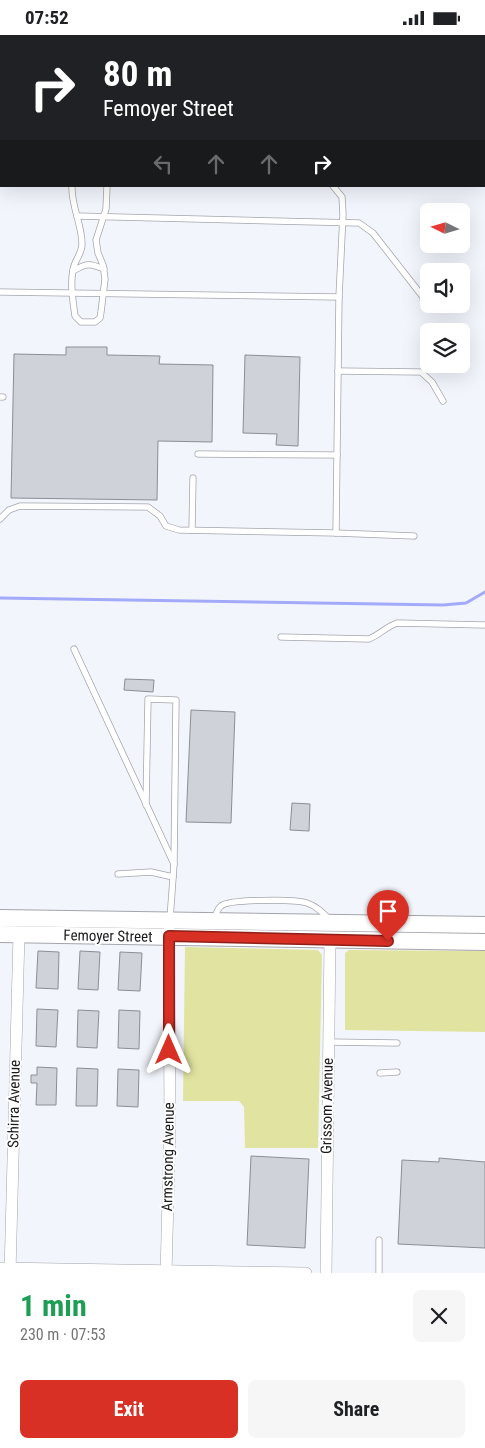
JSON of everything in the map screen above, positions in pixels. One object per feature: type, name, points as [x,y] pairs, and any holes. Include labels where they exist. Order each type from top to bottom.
[{"type":"street","name":"Femoyer Street","points":[[0,918],[170,929],[270,939],[485,942]]},
{"type":"street","name":"Femoyer Street","points":[[0,934],[170,929],[214,921],[485,925]]},
{"type":"street","points":[[270,939],[297,931],[328,931],[332,923]]},
{"type":"street","name":"Armstrong Avenue","points":[[166,1272],[170,1126],[170,929]]},
{"type":"street","name":"Schirra Avenue","points":[[7,1270],[19,934]]},
{"type":"street","name":"Grissom Avenue","points":[[326,1273],[330,940]]},
{"type":"street","points":[[7,1270],[306,1273]]},
{"type":"lane","points":[[72,187],[72,196],[82,246],[73,271],[72,293],[75,316],[81,322],[95,322],[100,317],[104,294],[104,269],[98,253],[96,240],[105,217],[108,187]]},
{"type":"lane","points":[[334,187],[342,197],[343,223],[339,297],[336,533]]},
{"type":"lane","points":[[77,216],[359,223],[372,233],[420,294]]},
{"type":"lane","points":[[73,271],[85,264],[104,269]]},
{"type":"lane","points":[[0,292],[339,297]]},
{"type":"lane","points":[[338,371],[421,372],[432,382],[443,401]]},
{"type":"lane","points":[[198,454],[337,455]]},
{"type":"lane","points":[[192,530],[193,478]]},
{"type":"lane","points":[[0,519],[9,510],[20,506],[148,507],[160,516],[166,525],[179,530],[414,536]]},
{"type":"lane","points":[[281,637],[368,639],[377,636],[397,623],[485,625]]},
{"type":"lane","points":[[74,649],[174,864]]},
{"type":"lane","points":[[146,805],[148,699],[176,700],[174,864],[170,929]]},
{"type":"lane","points":[[118,874],[151,872],[173,877]]},
{"type":"lane","points":[[328,1042],[397,1043]]},
{"type":"lane","points":[[380,1073],[397,1072]]},
{"type":"lane","points":[[379,1240],[379,1273]]},
{"type":"green space","points":[[185,947],[318,950],[322,955],[318,1148],[245,1148],[244,1107],[239,1101],[183,1101]]},
{"type":"green space","points":[[349,950],[485,951],[485,1032],[345,1030],[345,953]]},
{"type":"building","points":[[66,347],[107,347],[107,355],[160,356],[159,364],[213,365],[212,442],[158,441],[157,500],[11,498],[14,354],[66,355]]},
{"type":"building","points":[[245,355],[300,357],[298,446],[276,445],[277,434],[243,433]]},
{"type":"building","points":[[125,679],[154,680],[153,692],[124,690]]},
{"type":"building","points":[[191,710],[235,712],[231,823],[186,822]]},
{"type":"building","points":[[292,803],[310,804],[309,831],[290,830]]},
{"type":"building","points":[[38,951],[59,952],[58,989],[36,988]]},
{"type":"building","points":[[80,951],[100,952],[98,990],[78,989]]},
{"type":"building","points":[[120,952],[142,953],[140,991],[118,990]]},
{"type":"building","points":[[37,1009],[58,1010],[56,1047],[36,1046]]},
{"type":"building","points":[[78,1010],[99,1011],[97,1048],[77,1047]]},
{"type":"building","points":[[119,1010],[140,1011],[139,1049],[118,1048]]},
{"type":"building","points":[[37,1067],[57,1068],[56,1105],[36,1105],[37,1083],[31,1083],[31,1075],[37,1075]]},
{"type":"building","points":[[77,1068],[98,1069],[97,1106],[76,1106]]},
{"type":"building","points":[[118,1069],[139,1070],[138,1107],[117,1106]]},
{"type":"building","points":[[251,1156],[309,1159],[305,1248],[247,1245]]},
{"type":"building","points":[[439,1158],[485,1162],[485,1248],[398,1244],[402,1160],[439,1162]]},
{"type":"waterway","points":[[0,598],[443,605],[466,603],[485,592]]},
{"type":"route","points":[[169,1050],[169,936],[388,941]]}]
